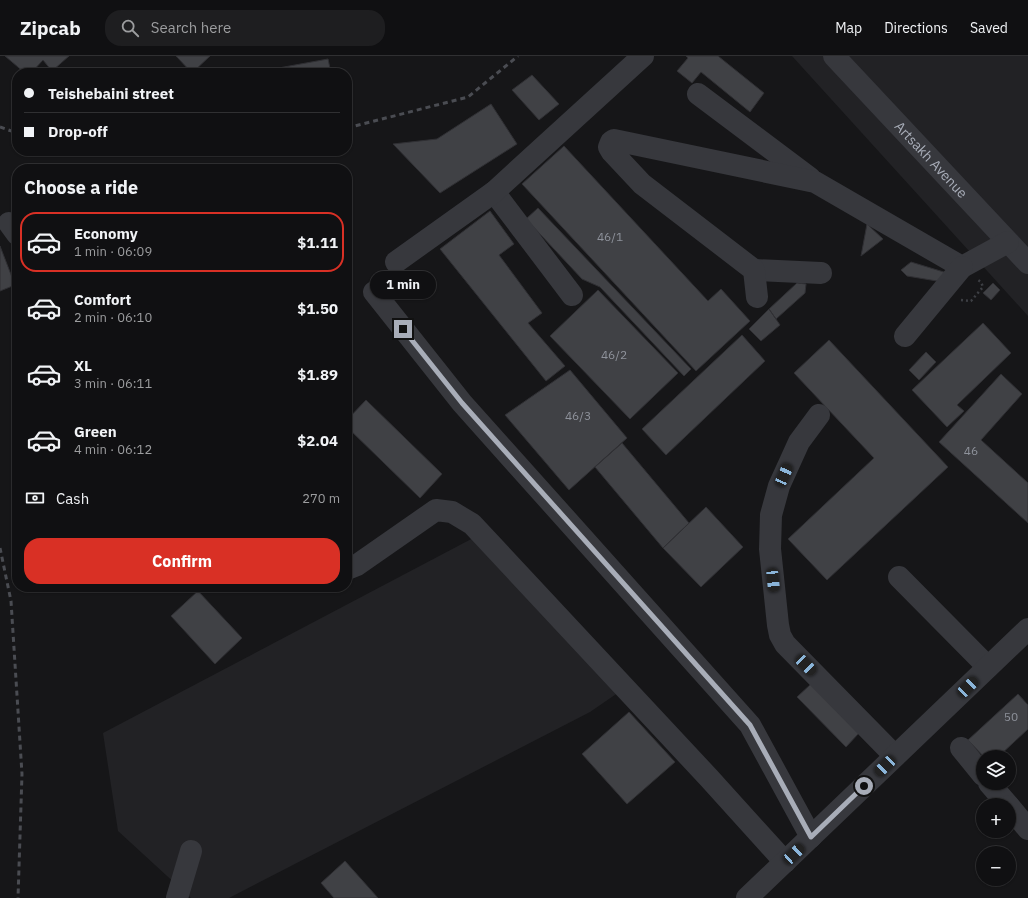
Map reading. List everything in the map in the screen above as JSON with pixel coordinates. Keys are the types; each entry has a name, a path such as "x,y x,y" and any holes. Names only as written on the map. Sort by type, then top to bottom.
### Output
{"street":[{"path":"396,262 494,192 643,56"},
{"name":"Artsakh Avenue","path":"834,56 1028,263"},
{"path":"698,94 815,182 962,267"},
{"path":"815,182 614,140 611,142 609,147 642,184 754,270 821,273"},
{"path":"494,192 572,296"},
{"path":"905,336 962,267 1008,242"},
{"path":"754,270 757,297"},
{"path":"374,292 462,403 750,725 811,837"},
{"path":"819,415 799,442 779,486 771,515 770,549 780,635 785,644 896,756"},
{"path":"352,567 436,510 452,512 472,524 709,778 785,862"},
{"path":"899,577 988,667"},
{"path":"747,898 1028,629"},
{"path":"960,748 976,767"},
{"path":"995,790 1002,798"},
{"path":"1016,815 1028,829"},
{"path":"177,898 191,851"}],"shaded area":[{"path":"792,56 1028,56 1028,316 1019,306"},
{"path":"477,536 622,690 590,712 229,898 191,898 118,831 103,733"}],"building":[{"path":"5,56 69,56 55,68 50,68 43,60 36,68 19,68"},
{"path":"176,56 210,56 197,68 187,68"},
{"path":"686,56 718,56 764,93 750,112 701,72 692,83 677,71 688,58"},
{"path":"328,59 330,68 278,68"},
{"path":"532,75 559,104 539,120 512,90"},
{"path":"491,104 517,144 440,193 393,144 437,139"},
{"path":"564,146 708,301 721,289 750,321 696,371 522,184"},
{"path":"538,208 691,369 684,376 600,287 582,279 526,219"},
{"path":"490,211 514,244 499,255 542,313 528,323 565,366 546,381 440,249"},
{"path":"867,224 883,239 861,256"},
{"path":"0,246 12,277 12,286 0,291"},
{"path":"911,262 947,273 937,281 907,276 901,270"},
{"path":"797,283 806,284 805,293 776,319 769,309"},
{"path":"993,283 1000,290 991,300 983,293"},
{"path":"598,290 678,373 630,419 550,336"},
{"path":"769,309 780,325 761,341 749,329"},
{"path":"983,323 1011,353 957,405 964,411 947,427 912,390"},
{"path":"742,335 765,361 666,455 642,429"},
{"path":"829,340 948,467 827,580 788,539 874,458 794,373"},
{"path":"926,352 936,362 919,380 909,370"},
{"path":"570,370 627,438 569,490 505,415"},
{"path":"1001,374 1022,394 981,440 1028,483 1028,523 939,442"},
{"path":"366,400 442,474 420,498 352,432 352,415"},
{"path":"622,443 689,523 663,548 595,467"},
{"path":"706,507 743,547 701,587 663,548"},
{"path":"197,592 199,592 242,638 215,664 171,616"},
{"path":"811,684 859,733 846,747 797,697"},
{"path":"1018,694 1028,705 1028,729 1006,750 977,750 968,740"},
{"path":"629,712 675,762 627,804 582,754"},
{"path":"345,861 378,898 334,898 321,883"}],"railway":[{"path":"352,127 468,97 518,56"},
{"path":"0,127 12,131"},
{"path":"0,548 11,601 22,774 18,898"}],"route":[{"path":"403,329 462,403 750,725 811,837 864,786"}]}
